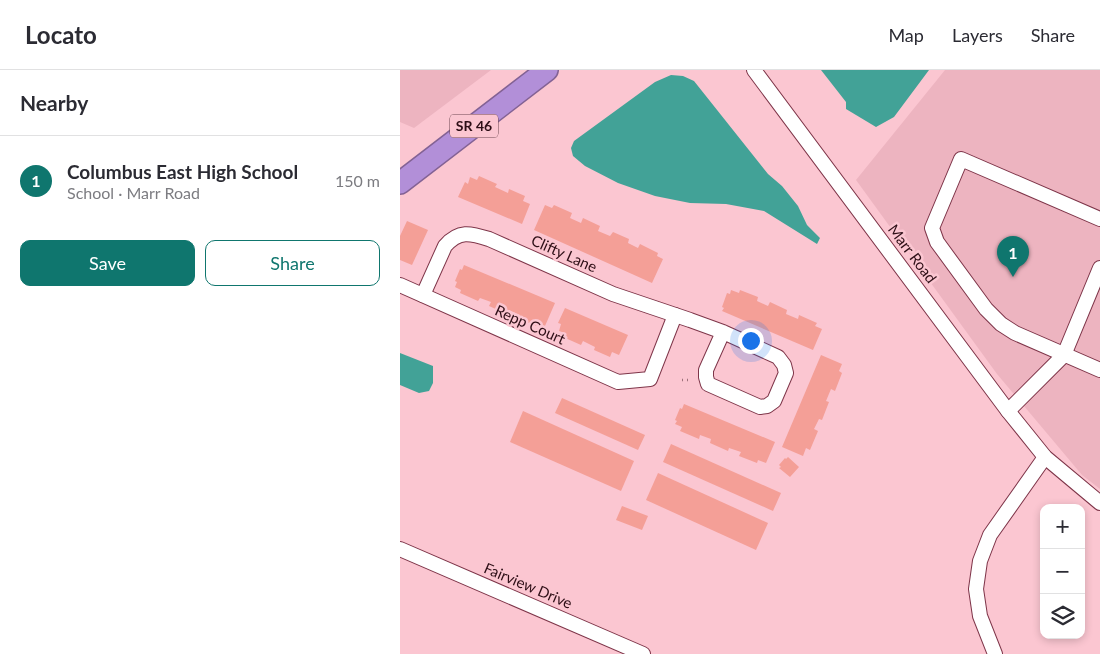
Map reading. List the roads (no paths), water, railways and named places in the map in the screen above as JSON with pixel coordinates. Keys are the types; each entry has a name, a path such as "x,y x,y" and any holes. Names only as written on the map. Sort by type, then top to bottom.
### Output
{"highway":[{"name":"SR 46","path":"400,182 547,70"}],"street":[{"name":"Marr Road","path":"754,70 1008,411 1045,457 1100,503"},
{"path":"1100,219 961,159 932,228 936,242 986,309 1000,324 1015,333 1100,370"},
{"name":"Clifty Lane","path":"423,295 445,246 450,240 468,234 488,239 612,294 723,332 778,357 784,365 786,373 774,401 767,406 760,407 708,384 706,370 723,332"},
{"path":"1008,411 1064,355 1100,268"},
{"name":"Repp Court","path":"400,285 618,382 650,378 675,315"},
{"path":"995,654 980,616 976,589 980,561 990,535 1045,457"},
{"name":"Fairview Drive","path":"400,548 643,654"}],"place":[{"name":"Columbus East High School","path":"1013,277"}]}
